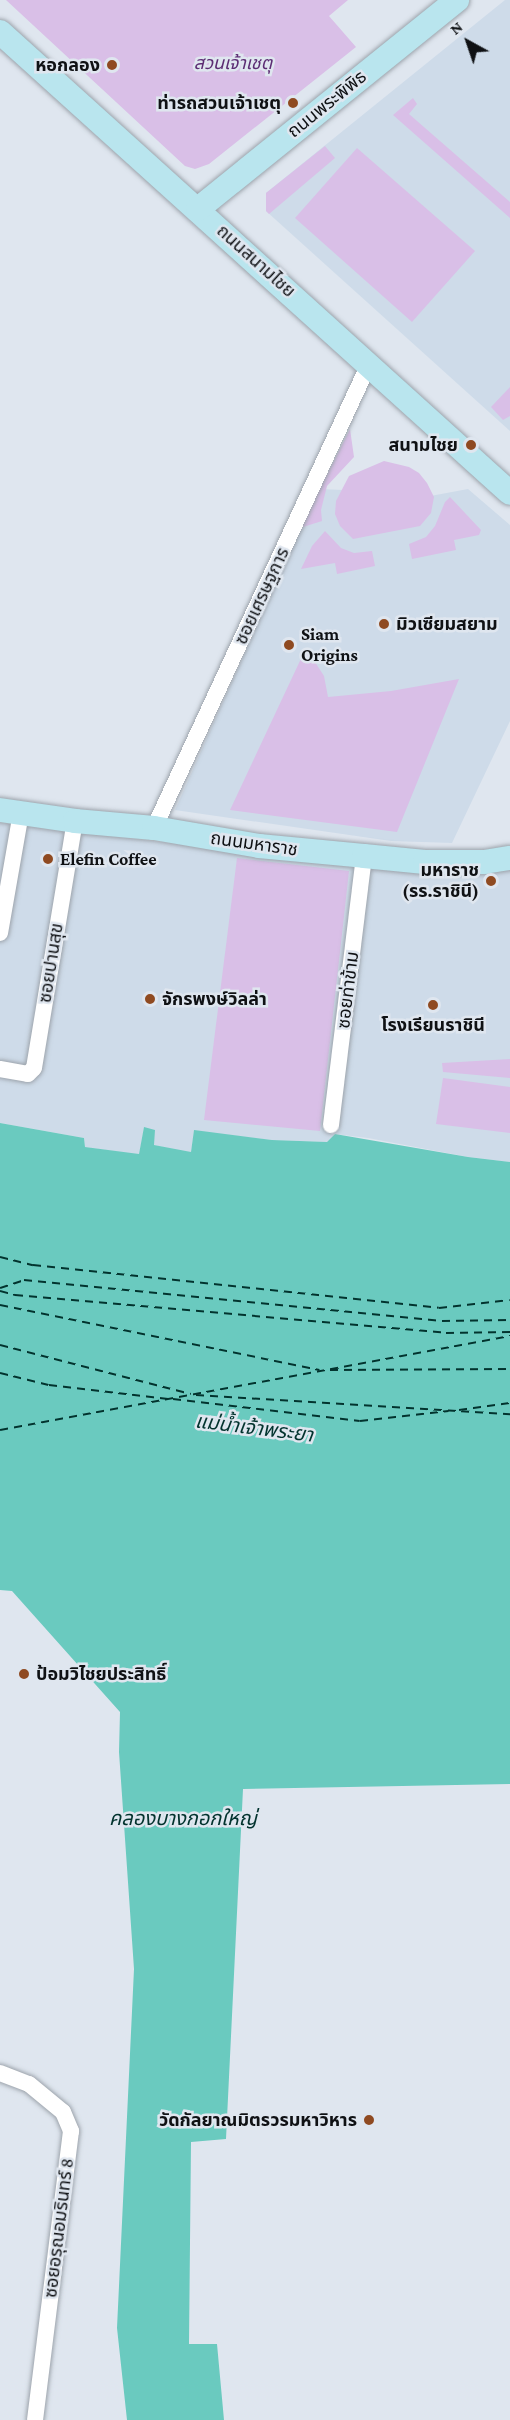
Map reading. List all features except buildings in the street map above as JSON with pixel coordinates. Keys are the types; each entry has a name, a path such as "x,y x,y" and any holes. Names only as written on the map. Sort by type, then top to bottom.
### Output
{"street":[{"name":"ถนนพระพิพิธ","path":"198,209 457,0"},
{"name":"ถนนสนามไชย","path":"0,32 510,493"},
{"name":"ซอยเศรษฐการ","path":"154,828 369,364"},
{"name":"ถนนมหาราช","path":"10,811 75,821 154,828 259,846 425,862 484,862 510,858"},
{"path":"0,933 10,811"},
{"name":"ซอยปานสุข","path":"0,1070 28,1074 34,1068 75,821"},
{"name":"ซอยท่าข้าม","path":"331,1125 364,856"},
{"name":"ซอยอรุณอมรินทร์ 8","path":"0,2073 29,2084 63,2112 70,2131 35,2420"}],"shaded area":[{"path":"505,0 510,0 510,431 266,211 266,193"},
{"name":"มิวเซียมสยาม","path":"318,489 344,490 361,509 468,489 510,525 510,721 452,843 391,841 175,810"},
{"path":"0,823 431,874 510,870 510,1162 335,1134 327,1142 272,1140 194,1131 191,1153 154,1145 144,1128 139,1155 85,1147 84,1138 0,1123"}],"green space":[{"name":"สวนเจ้าเชตุ","path":"6,0 348,0 329,16 356,47 209,164 195,169 185,166"},
{"path":"413,98 417,104 409,114 510,202 510,218 393,115"},
{"path":"325,146 335,158 269,214 266,211 266,193"},
{"path":"357,148 475,251 412,322 295,218"},
{"path":"510,387 510,416 503,420 491,407"},
{"path":"350,429 354,457 327,486 321,510 322,521 300,528"},
{"path":"384,461 409,467 419,473 434,497 431,513 420,526 353,539 340,526 335,514 336,501 349,476"},
{"path":"450,497 481,530 479,535 454,540 456,550 412,559 409,544 426,537 435,526 445,502"},
{"path":"325,531 341,548 354,553 372,551 375,566 337,574 335,563 301,569 312,546"},
{"path":"306,648 324,676 328,697 391,691 459,679 397,832 230,810"},
{"path":"237,858 349,871 320,1131 204,1120"},
{"path":"510,1059 510,1078 443,1072 442,1063"},
{"path":"443,1078 510,1087 510,1133 436,1124"}],"water":[{"path":"0,1123 84,1138 85,1147 139,1154 144,1127 155,1130 154,1145 191,1152 194,1130 272,1140 327,1142 335,1134 510,1162 510,1784 243,1789 226,2139 191,2142 189,2344 217,2344 224,2420 127,2420 117,2328 134,1969 119,1752 120,1712 12,1591 0,1590"}],"ferry route":[{"path":"0,1257 33,1265 439,1308 510,1300"},
{"path":"0,1288 24,1280 442,1321 510,1320"},
{"path":"0,1291 15,1295 446,1333 510,1332"},
{"path":"0,1305 319,1370"},
{"path":"0,1430 510,1336"},
{"path":"0,1345 191,1394"},
{"path":"330,1370 510,1369"},
{"path":"0,1373 49,1385 168,1399"},
{"path":"196,1395 510,1414"},
{"path":"173,1399 360,1421 448,1411"},
{"path":"459,1410 510,1403"}],"place":[{"name":"หอกลอง","path":"112,65"},
{"name":"ท่ารถสวนเจ้าเชตุ","path":"293,103"},
{"name":"สนามไชย","path":"471,445"},
{"name":"มิวเซียมสยาม","path":"384,624"},
{"name":"Siam Origins","path":"289,645"},
{"name":"Elefin Coffee","path":"48,859"},
{"name":"มหาราช (รร.ราชินี)","path":"491,881"},
{"name":"จักรพงษ์วิลล่า","path":"150,999"},
{"name":"โรงเรียนราชินี","path":"433,1005"},
{"name":"ป้อมวิไชยประสิทธิ์","path":"24,1674"},
{"name":"วัดกัลยาณมิตรวรมหาวิหาร","path":"369,2120"}],"water label":[{"name":"แม่น้ำเจ้าพระยา","path":"254,1428"},
{"name":"คลองบางกอกใหญ่","path":"183,1818"}]}
